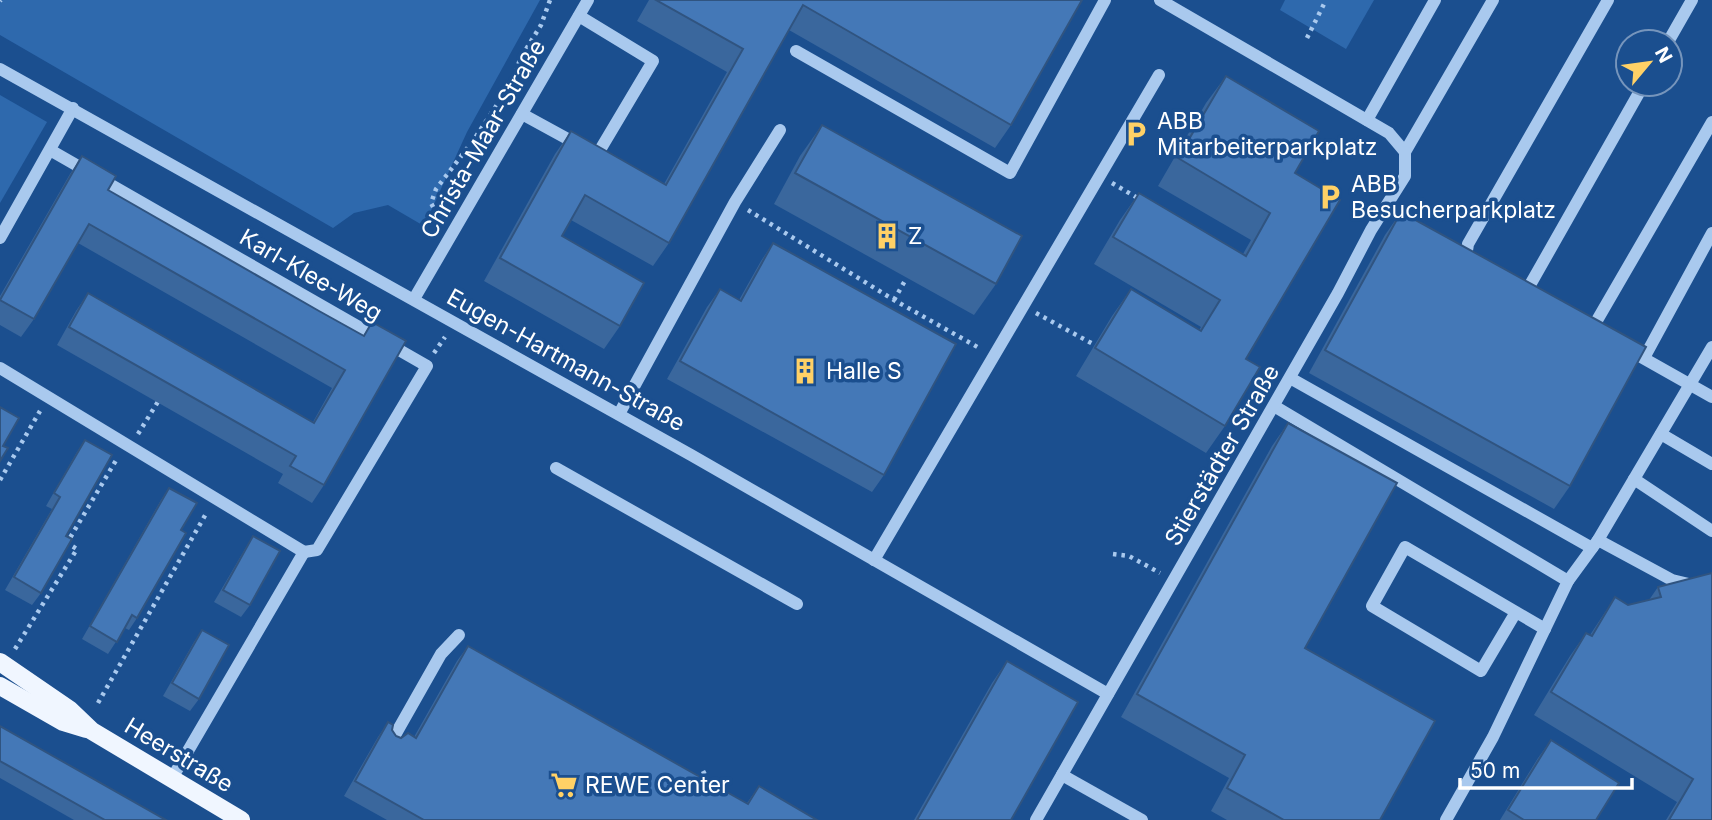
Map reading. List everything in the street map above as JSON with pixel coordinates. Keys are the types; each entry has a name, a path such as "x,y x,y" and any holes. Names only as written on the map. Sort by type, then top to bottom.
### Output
{"main road":[{"name":"Heerstraße","path":"7,657 92,731 240,820"},
{"name":"Heerstraße","path":"0,686 63,722 92,731"}],"street":[{"name":"Christa-Maar-Straße","path":"414,299 589,0"},
{"path":"796,51 1010,173 1105,0"},
{"path":"1160,0 1390,133 1405,152 1493,0"},
{"path":"1367,120 1435,0"},
{"path":"1485,270 1466,257 1468,244 1608,0"},
{"path":"1676,28 1692,0"},
{"path":"522,114 597,155 653,61 579,16"},
{"name":"Eugen-Hartmann-Straße","path":"0,69 619,414 1108,694"},
{"path":"874,560 1159,75"},
{"path":"1526,292 1636,98"},
{"path":"0,238 73,108"},
{"path":"1712,121 1597,332 1712,397"},
{"path":"619,414 735,202 780,130"},
{"name":"Karl-Klee-Weg","path":"50,150 427,366"},
{"name":"Stierstädter Straße","path":"1036,820 1290,378 1371,230 1405,176 1405,152"},
{"path":"1644,358 1712,233"},
{"path":"1446,820 1493,737 1568,581 1595,544 1712,347"},
{"path":"0,368 304,552 317,550 427,366"},
{"path":"1290,378 1595,544 1672,580 1693,584 1712,581"},
{"path":"1274,406 1568,581"},
{"path":"1661,434 1712,464"},
{"path":"556,468 797,604"},
{"path":"1634,480 1712,531"},
{"path":"1516,612 1481,671 1372,606 1405,547 1516,612 1545,629"},
{"path":"172,780 304,552"},
{"path":"390,744 441,654 459,635"},
{"path":"1062,775 1142,820"}],"path":[{"path":"449,238 431,203 436,189 475,138 514,79 520,59 541,25 550,0"},
{"path":"1307,38 1326,0"},
{"path":"1100,175 1147,203"},
{"path":"735,202 894,300 994,356"},
{"path":"894,300 906,279"},
{"path":"1023,306 1093,344"},
{"path":"427,366 454,321"},
{"path":"928,331 933,323"},
{"path":"7,657 77,549 67,543 164,391"},
{"path":"0,480 48,398"},
{"path":"98,703 215,498"},
{"path":"1113,554 1129,556 1174,581"},
{"path":"703,771 714,793"}],"shaded area":[{"path":"0,0 540,0 467,132 424,226 388,205 354,213 333,228 0,35"},
{"path":"1285,0 1374,0 1346,49 1280,10"},
{"path":"0,95 47,122 0,203"}],"building":[{"path":"656,0 1082,0 1011,125 803,5 669,243 585,195 562,236 644,283 620,326 500,258 571,131 666,185 743,49"},
{"path":"1226,76 1319,131 1295,173 1340,200 1246,359 1260,367 1225,426 1095,348 1131,289 1201,331 1220,300 1113,237 1139,193 1246,256 1270,213 1178,158"},
{"path":"822,125 1022,236 996,284 795,173"},
{"path":"82,156 116,176 108,190 319,311 364,336 372,322 406,341 324,485 290,466 296,456 69,327 88,293 314,423 345,370 89,224 34,319 0,300"},
{"path":"1401,212 1646,347 1570,486 1325,350"},
{"name":"Halle S","path":"773,243 956,344 884,475 680,361 720,289 741,301"},
{"path":"0,407 19,418 3,446 8,448 0,461"},
{"path":"1288,423 1397,483 1305,648 1435,721 1380,820 1284,820 1227,788 1245,755 1137,694"},
{"path":"85,440 112,455 66,536 72,539 41,593 14,577 60,497 54,493"},
{"path":"169,488 197,503 181,530 186,533 137,618 132,615 117,642 90,626"},
{"path":"253,536 280,551 250,605 223,590"},
{"path":"1712,573 1712,820 1669,820 1693,779 1551,692 1586,633 1592,636 1615,597 1628,605 1661,597 1658,587"},
{"path":"202,630 229,645 199,699 172,683"},
{"path":"468,646 748,804 759,786 817,820 424,820 355,781 388,722 393,725 392,730 396,736 401,738 408,733 416,738"},
{"path":"1007,661 1078,702 1011,820 917,820"},
{"path":"0,726 166,820 105,820 0,761"},
{"path":"1551,740 1619,783 1596,820 1524,820 1508,810"}],"place":[{"name":"ABB Mitarbeiterparkplatz","path":"1136,134"},
{"name":"ABB Besucherparkplatz","path":"1330,197"},
{"name":"Z","path":"887,236"},
{"name":"Halle S","path":"805,371"},
{"name":"REWE Center","path":"564,785"}]}
